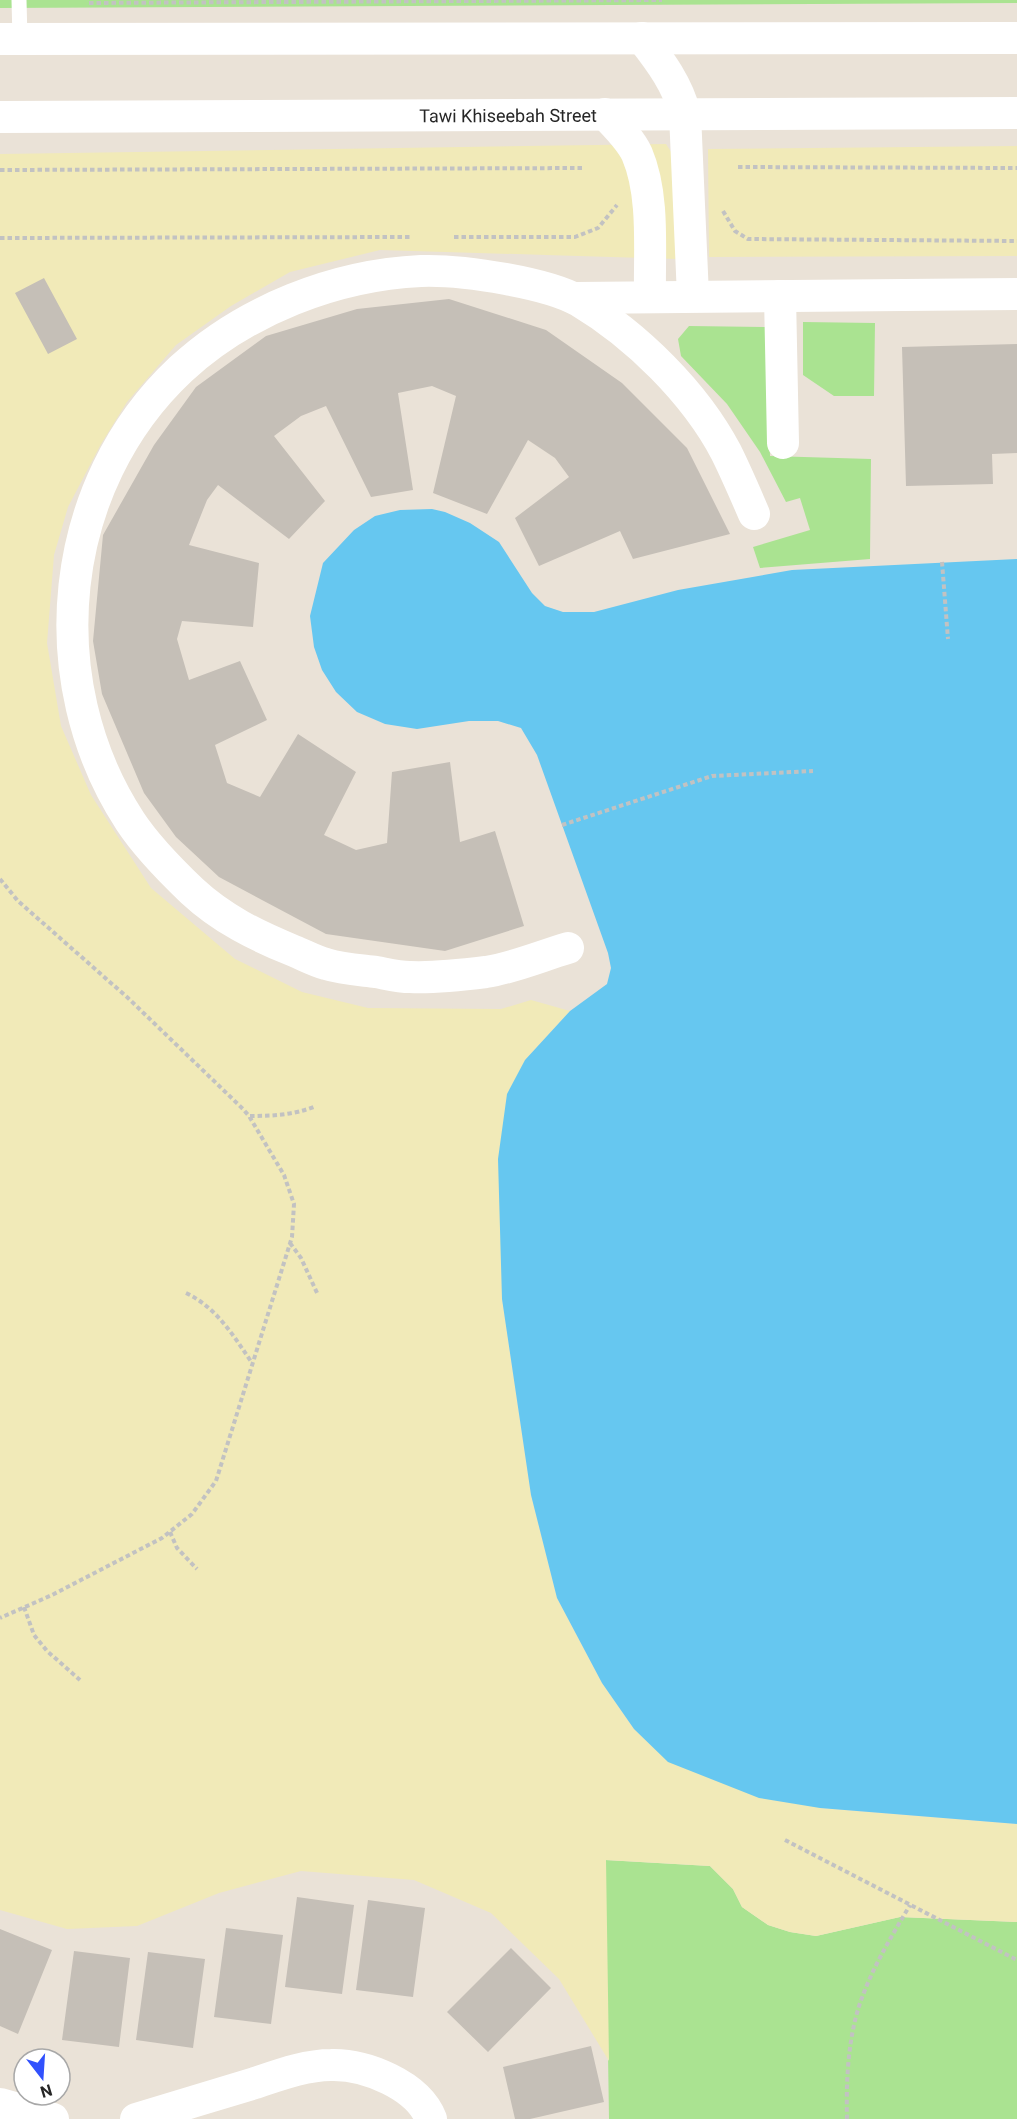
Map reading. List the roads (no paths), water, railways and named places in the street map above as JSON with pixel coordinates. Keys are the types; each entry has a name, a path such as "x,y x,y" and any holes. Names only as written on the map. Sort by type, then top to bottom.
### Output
{"street":[{"path":"642,38 664,67 675,87 685,114 693,296"},
{"path":"10,39 1017,38"},
{"name":"Tawi Khiseebah Street","path":"0,117 1017,113"},
{"path":"606,114 629,141 637,155 648,198 650,297"},
{"path":"568,948 490,972 408,977 327,964 251,933 205,903 165,865 131,822 104,774 84,723 74,669 71,614 77,559 89,517 114,456 145,410 182,369 223,336 269,310 318,290 369,278 421,272 474,273 526,282 576,298 634,340 684,390 725,449 754,514"},
{"path":"576,298 1017,294"},
{"path":"780,296 783,443"},
{"path":"136,2119 294,2071 331,2065 365,2070 396,2082 415,2095 430,2119"},
{"path":"0,2104 53,2119"}],"lane":[{"path":"10,39 20,0"}],"water":[{"path":"432,509 470,523 499,542 532,593 545,606 563,612 594,612 678,590 792,570 1017,559 1017,1824 820,1808 759,1798 668,1762 634,1729 602,1683 557,1598 531,1495 502,1299 498,1159 507,1094 525,1060 570,1011 607,984 611,968 608,953 537,755 521,728 498,721 469,721 417,729 385,724 357,712 336,692 322,670 314,647 310,616 323,563 354,530 375,516 400,510"}]}
